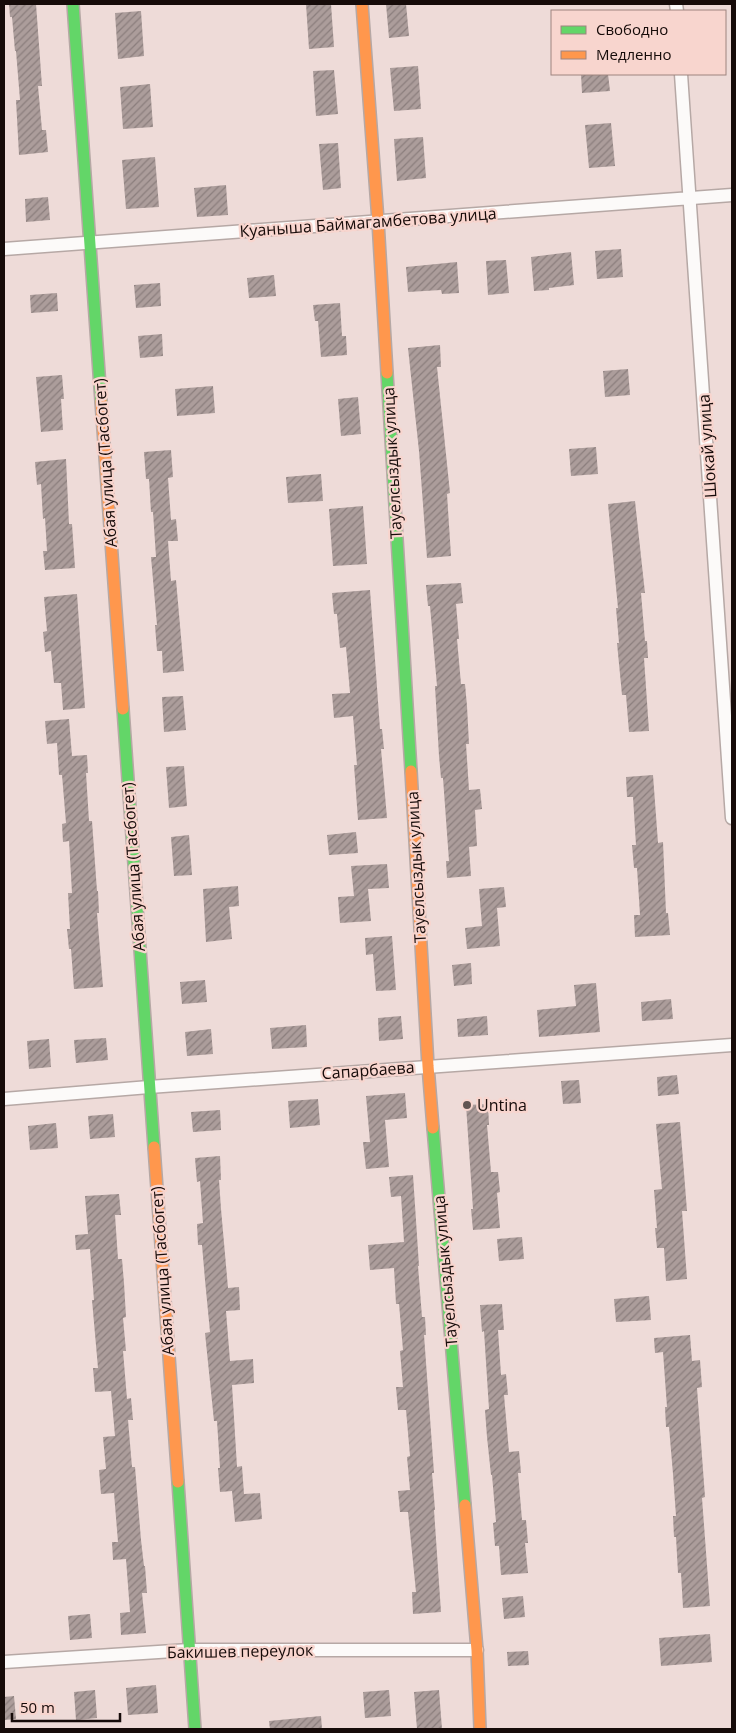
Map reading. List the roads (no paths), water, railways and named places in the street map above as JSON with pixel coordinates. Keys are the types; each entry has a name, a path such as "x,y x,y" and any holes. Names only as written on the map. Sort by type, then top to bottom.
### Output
{"street":[{"name":"Абая улица (Тасбогет)","path":"73,4 195,1729"},
{"name":"Тауелсыздык улица","path":"362,4 378,221 428,1066 478,1650 480,1729"},
{"name":"Шокай улица","path":"681,75 732,818"},
{"name":"Куаныша Баймагамбетова улица","path":"4,249 732,195"},
{"name":"Сапарбаева","path":"4,1099 428,1066 732,1045"},
{"name":"Бакишев переулок","path":"4,1662 189,1650 478,1650"}],"place":[{"name":"Untina","path":"467,1105"}]}
